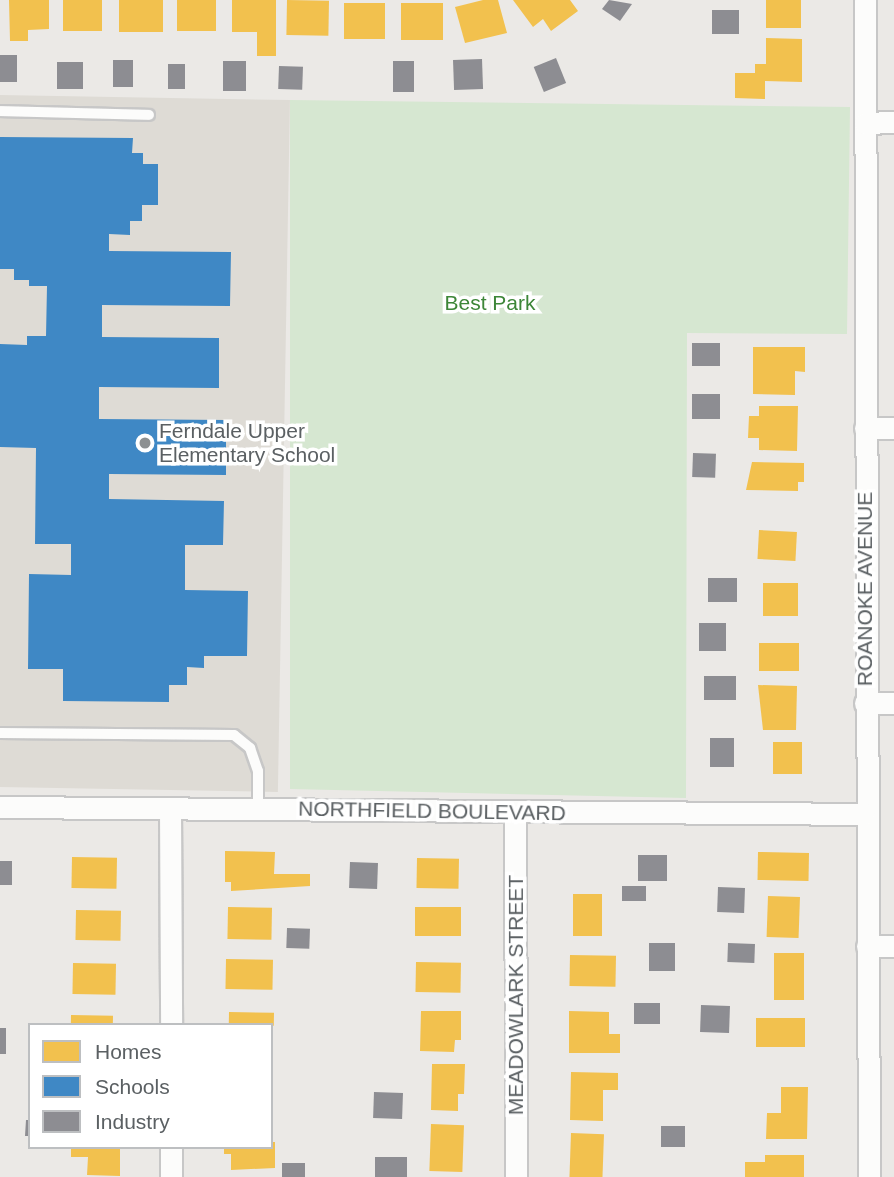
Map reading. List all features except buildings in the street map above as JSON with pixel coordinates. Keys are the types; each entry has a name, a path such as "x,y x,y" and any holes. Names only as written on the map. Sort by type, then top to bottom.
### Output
{"street":[{"name":"ROANOKE AVENUE","path":"865,0 864,814 869,1177"},
{"path":"865,123 894,122"},
{"path":"865,428 894,428"},
{"path":"865,703 894,703"},
{"name":"NORTHFIELD BOULEVARD","path":"0,807 864,814"},
{"path":"170,809 171,1023"},
{"name":"MEADOWLARK STREET","path":"515,812 516,1177"},
{"path":"867,946 894,946"},
{"path":"171,1149 171,1177"}],"lane":[{"path":"0,111 149,115"},
{"path":"0,733 234,735 250,748 258,771 258,809"}],"shaded area":[{"name":"Ferndale Upper Elementary School","path":"0,95 290,100 278,792 0,787"}],"green space":[{"name":"Best Park","path":"290,100 850,107 847,334 687,333 686,798 290,789"}],"place":[{"name":"Ferndale Upper Elementary School","path":"145,443"}]}
